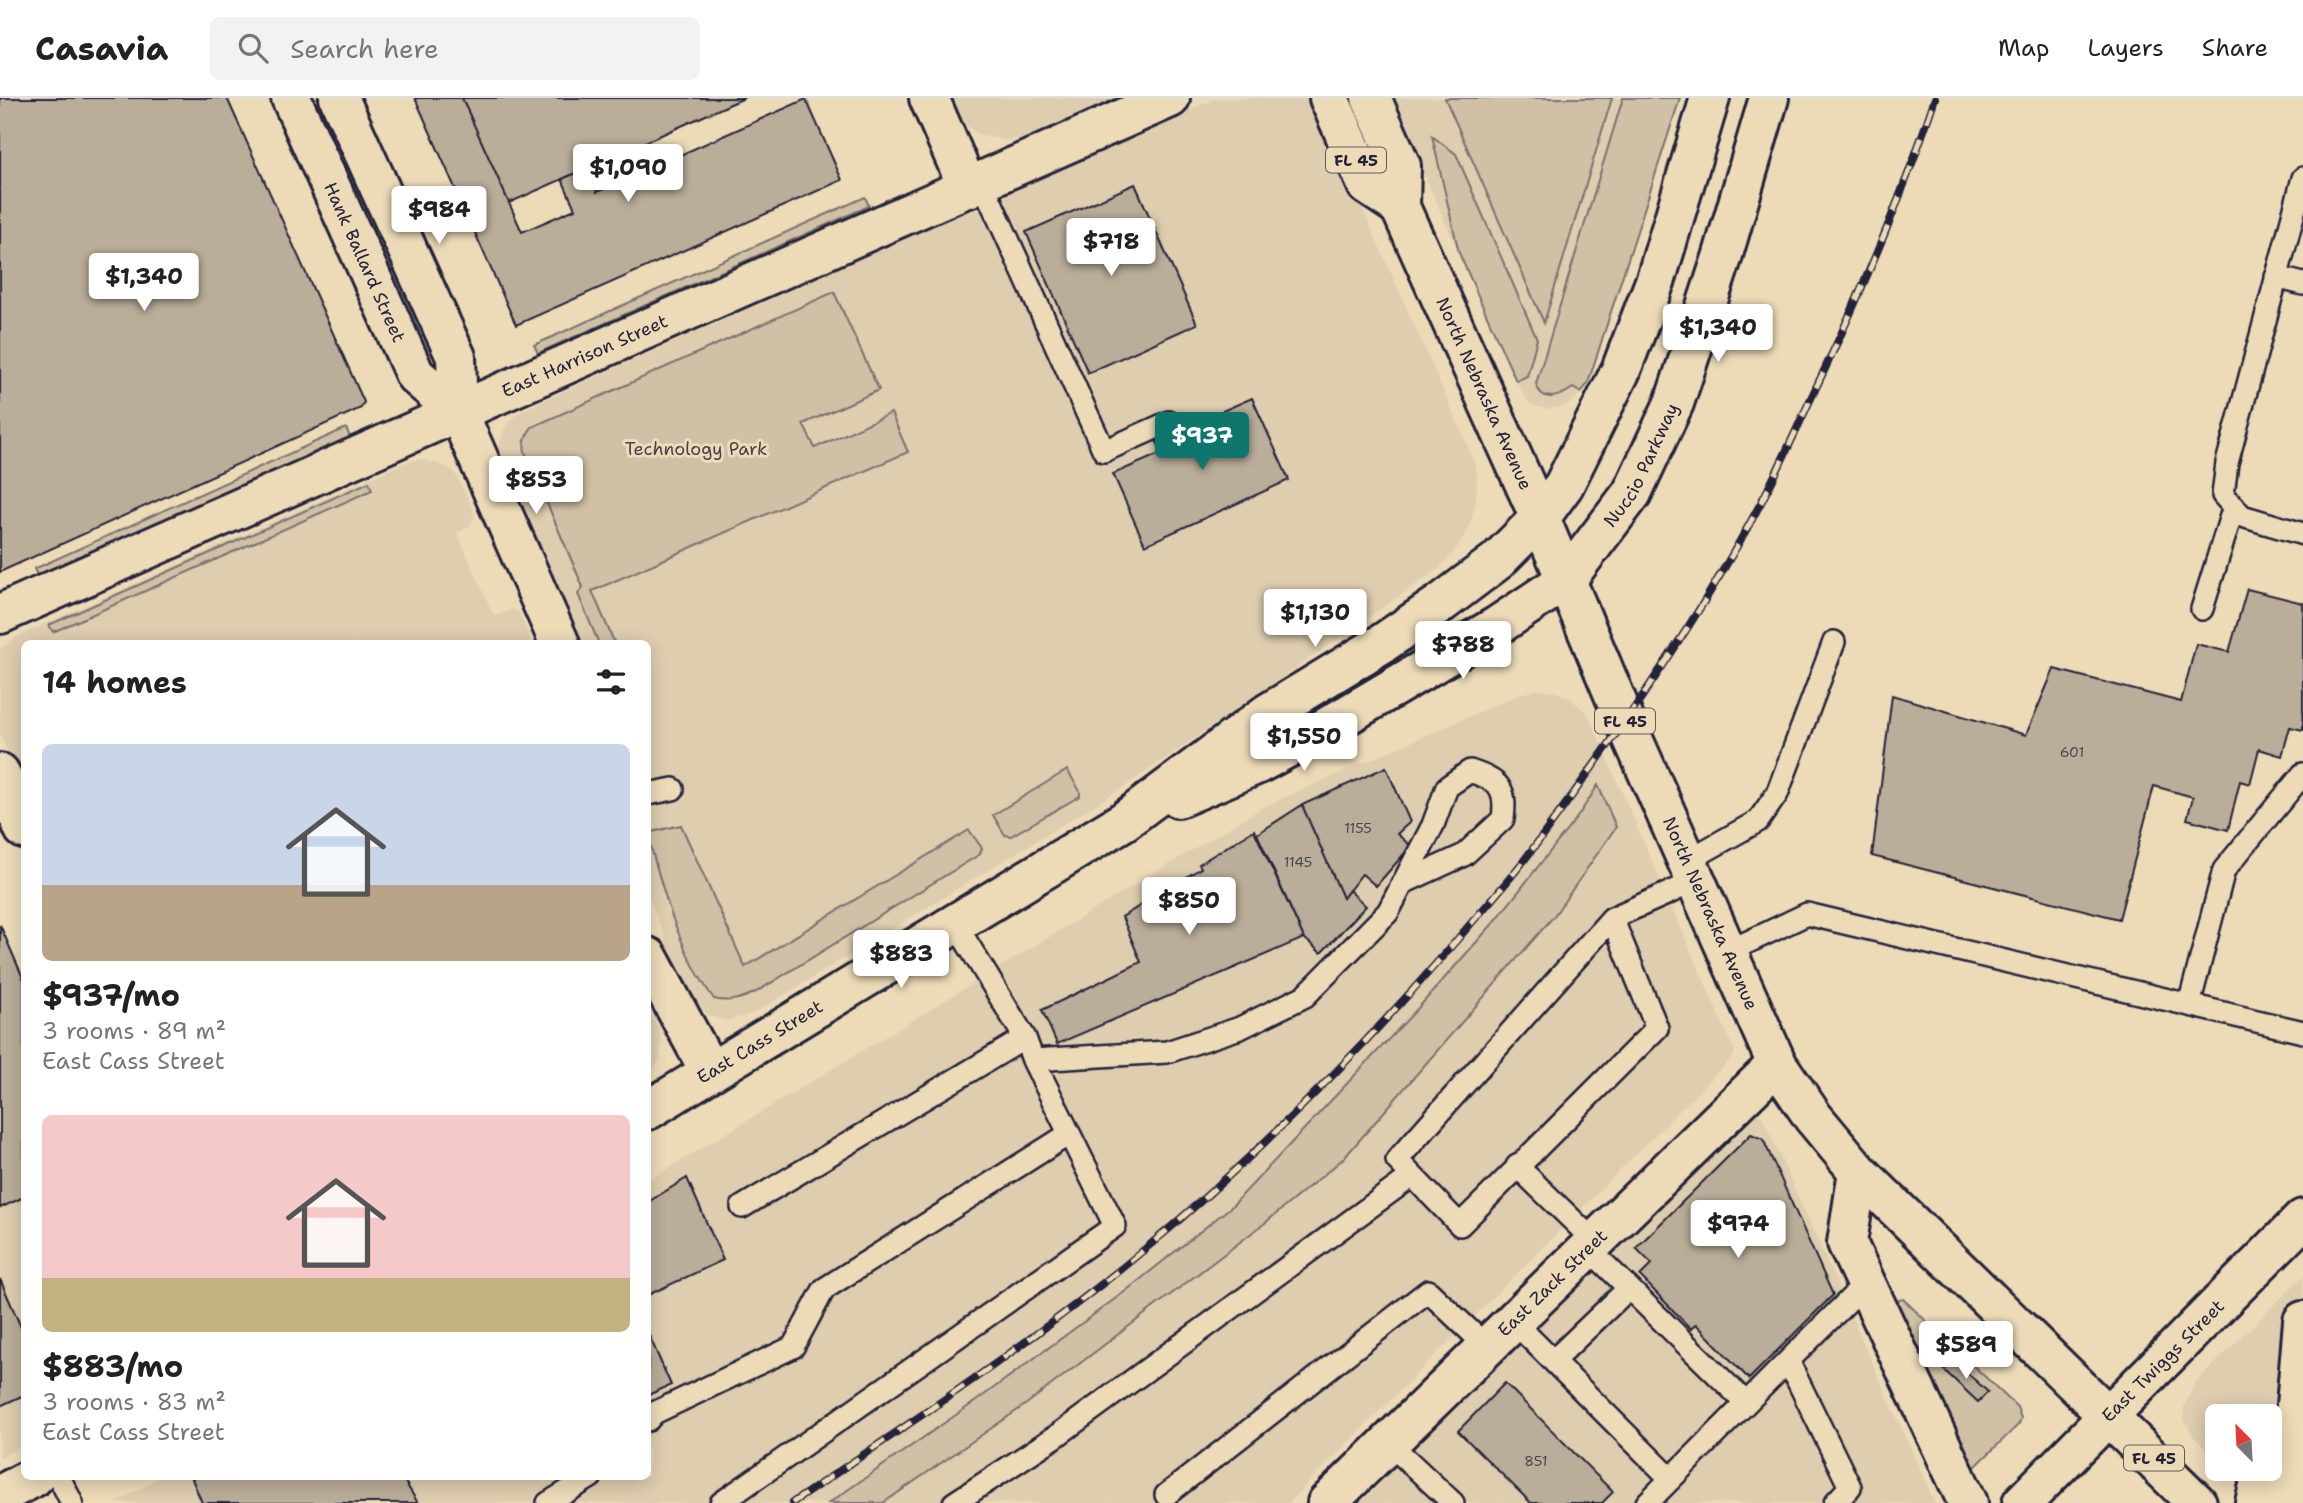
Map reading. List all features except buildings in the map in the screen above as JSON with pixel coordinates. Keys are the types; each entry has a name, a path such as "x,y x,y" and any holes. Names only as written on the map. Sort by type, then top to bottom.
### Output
{"main road":[{"name":"Hank Ballard Street","path":"291,98 415,375 458,412"},
{"name":"Hank Ballard Street","path":"339,98 456,357 458,412 558,640"},
{"path":"929,98 975,185"},
{"name":"East Harrison Street","path":"0,614 1170,98"},
{"name":"FL 45","path":"1329,98 1367,185 1400,207"},
{"name":"North Nebraska Avenue","path":"1371,98 1401,166 1400,207 1540,518 1625,721 1777,1064 1813,1117 1858,1171 2197,1503"},
{"path":"1540,518 1564,485 1621,370 1656,279 1710,98"},
{"name":"Nuccio Parkway","path":"1566,580 1632,493 1674,403 1722,258 1769,98"},
{"name":"East Cass Street","path":"651,1108 1124,821 1268,713 1440,604 1497,561 1540,518"},
{"name":"East Cass Street","path":"1124,821 1256,765 1313,734 1485,633 1566,580"},
{"path":"0,773 21,822"},
{"path":"651,963 710,1072"},
{"name":"East Zack Street","path":"1326,1503 1777,1064"},
{"path":"1858,1171 1847,1243 1968,1503"},
{"name":"East Twiggs Street","path":"2022,1503 2303,1219"},
{"path":"2278,1404 2303,1293"},
{"path":"2288,1503 2303,1321"},
{"path":"0,1495 28,1480"},
{"path":"2255,1503 2260,1481"}],"lane":[{"path":"2303,178 2227,463 2223,495 2242,516 2303,534"},
{"path":"975,185 1104,451 1169,422"},
{"path":"2276,277 2303,284"},
{"path":"2202,609 2234,506"},
{"path":"1612,918 1657,1028 1460,1225 1397,1160 1612,918 1692,871 1758,821 1777,794 1834,642"},
{"path":"1033,1060 1167,1052 1240,1028 1305,996 1388,912 1403,883 1433,825 1447,787 1471,771 1493,779 1505,799 1503,818 1464,855 1403,883"},
{"path":"2189,1005 2224,870 2303,774"},
{"path":"651,793 673,789"},
{"path":"1727,952 1808,914 2303,1032"},
{"path":"721,1503 1115,1226 1033,1060 1025,1038 955,923"},
{"path":"743,1206 1025,1038"},
{"path":"651,1416 793,1347 824,1289 1069,1134"},
{"path":"1517,1166 1629,1288 1746,1403"},
{"path":"954,1503 1055,1437 1412,1176"},
{"path":"1647,1503 1865,1284"},
{"path":"1553,1361 1629,1288"},
{"path":"1166,1495 1427,1291 1500,1334 1553,1361 1671,1479"},
{"path":"1788,1361 1850,1488 1835,1503"},
{"path":"1389,1443 1453,1503"},
{"path":"60,1480 72,1503"},
{"path":"548,1503 586,1480"}],"shaded area":[{"path":"950,98 1120,98 1028,138 1006,140 982,136 968,127 956,113"},
{"path":"1217,98 1307,98 1321,115 1470,451 1477,474 1476,502 1470,524 1460,544 1440,568 1124,787 753,1014 726,1021 710,1016 698,1006 689,992 674,962 651,902 651,640 580,640 502,462 499,447 505,427 523,410"},
{"path":"1390,98 1680,98 1588,383 1566,406 1549,409 1530,405 1519,387"},
{"path":"420,459 445,466 455,473 473,509 474,519 470,526 457,533 494,616 513,609 519,613 531,640 21,640 21,783 0,735 0,649 16,637 406,462"},
{"path":"1538,690 1553,691 1570,698 1588,714 1734,1050 1734,1056 1288,1503 116,1503 155,1480 651,1480 651,1179 1263,807 1520,694"},
{"path":"651,1013 660,1032 659,1061 651,1072"},
{"path":"1754,1112 1762,1116 1935,1503 1360,1503"},
{"path":"21,1198 21,1446 0,1458 0,1208"},
{"path":"2303,1276 2303,1503 2261,1503 2239,1481 2282,1481 2282,1404 2205,1404 2205,1448 2193,1436 2184,1421 2184,1406 2195,1383"}],"green space":[{"path":"308,98 321,98 433,347 432,353 425,355"},
{"path":"1445,98 1612,98 1544,323"},
{"path":"1623,98 1680,98 1588,383 1581,393 1573,388 1557,396 1547,396 1542,394 1536,384"},
{"path":"1432,136 1456,154 1537,339 1527,376 1516,381 1459,253"},
{"path":"865,197 869,206 538,353 534,345"},
{"name":"Technology Park","path":"834,292 879,390 803,424 815,448 891,413 908,452 592,591 613,640 597,640 578,594 583,587 525,452 525,442 532,427"},
{"path":"346,428 350,437 38,577 34,569"},
{"path":"369,482 372,490 53,632 49,625"},
{"path":"1067,770 1080,791 1080,796 1011,836 1005,835 993,815"},
{"path":"1598,785 1616,827 1554,916 1344,1158 1265,1223 1025,1405 883,1503 829,1503 976,1401 1127,1290 1232,1206 1419,1007 1496,920 1578,816"},
{"path":"681,825 745,967 969,830 982,848 980,854 756,992 725,1001 714,999 682,941 666,900 651,847 652,832"},
{"path":"1903,1299 2017,1407 2021,1418 2019,1424 1974,1468 1969,1465 1897,1304"}],"railway":[{"path":"792,1503 1012,1352 1097,1288 1182,1218 1264,1143 1343,1064 1419,983 1514,873 1645,693 1752,520 1869,272 1935,98"}]}
